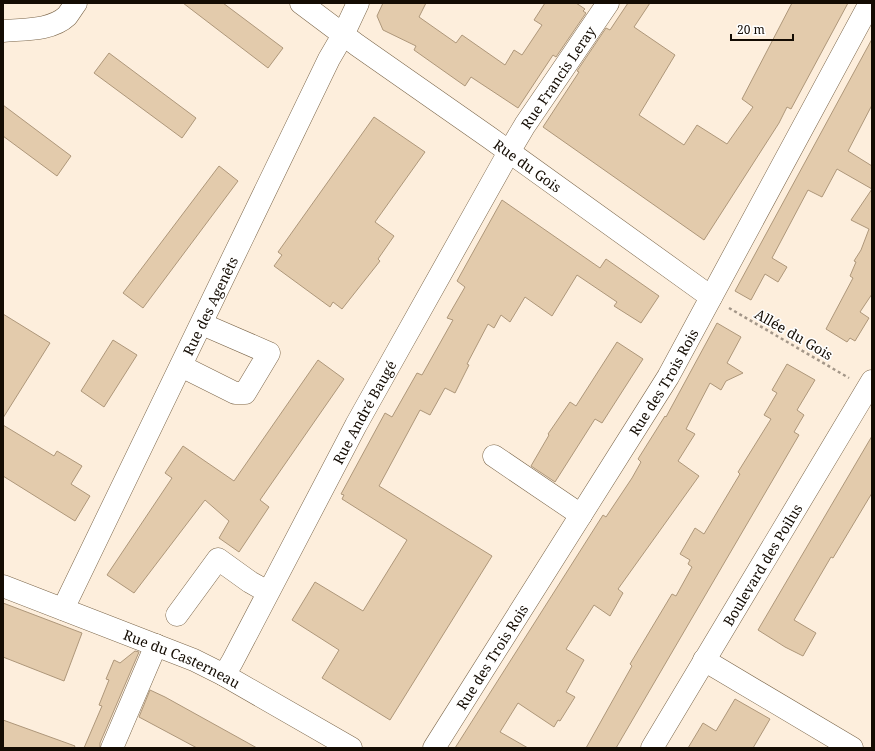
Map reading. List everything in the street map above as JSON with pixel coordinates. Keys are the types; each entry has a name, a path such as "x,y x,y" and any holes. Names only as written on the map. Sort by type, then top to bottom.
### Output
{"street":[{"path":"3,31 42,27 54,24 66,16 76,3"},
{"name":"Rue du Gois","path":"301,3 711,297"},
{"name":"Rue des Agenêts","path":"63,609 329,59 358,3"},
{"name":"Rue Francis Leray","path":"509,152 525,125 608,3"},
{"name":"Rue des Trois Rois","path":"434,748 668,377 870,3"},
{"name":"Rue André Baugé","path":"224,675 356,425 509,152"},
{"path":"181,366 235,393 246,393 269,353 202,324"},
{"name":"Boulevard des Poilus","path":"652,748 870,385"},
{"path":"494,456 581,515"},
{"path":"177,615 218,559 250,582 268,592"},
{"name":"Rue du Casterneau","path":"3,586 194,660 224,675 351,748"},
{"path":"112,748 156,645"},
{"path":"704,660 852,748"}],"path":[{"name":"Allée du Gois","path":"711,297 870,385"}],"building":[{"path":"183,3 223,3 283,48 268,68"},
{"path":"383,3 426,3 419,17 456,43 462,35 505,65 514,50 522,55 542,25 534,20 545,3 576,3 585,9 583,11 586,13 556,57 553,55 518,108 471,77 465,86 414,50 416,46 383,30 377,16"},
{"path":"628,3 650,3 634,27 675,55 639,115 684,145 697,125 727,144 753,107 742,99 792,3 848,3 791,109 787,107 779,123 704,240 543,127 579,72 577,71 606,28 610,30"},
{"path":"872,39 872,105 848,151 872,166 872,189 837,169 822,197 808,190 772,258 787,267 778,282 765,274 751,300 735,291"},
{"path":"109,53 196,118 182,138 94,73"},
{"path":"3,105 71,156 57,176 3,136"},
{"path":"374,117 425,152 375,222 394,236 378,259 380,261 342,309 333,302 330,307 274,266 282,255 278,252"},
{"path":"219,166 238,181 143,308 123,293"},
{"path":"872,189 872,294 860,312 869,318 855,341 850,338 847,342 826,329 853,278 850,276 856,262 854,261 861,250 869,229 851,220"},
{"path":"502,200 600,268 606,259 659,296 641,323 614,306 617,302 577,275 552,316 525,297 510,322 501,315 494,328 488,324 467,364 469,365 455,393 445,388 430,415 420,410 379,486 492,556 390,720 322,678 339,650 292,620 315,582 363,611 407,540 342,499 344,495 341,494 385,413 392,417 417,373 422,375 453,320 447,318 465,287 457,281"},
{"path":"3,314 50,343 3,418"},
{"path":"717,323 741,337 727,363 743,373 726,381 721,390 710,383 686,429 695,434 678,461 699,476 618,589 623,593 610,616 594,605 566,649 584,660 566,692 575,697 560,721 558,720 554,727 518,703 500,732 528,748 455,748 603,515 606,517 632,478 641,462 638,459 665,416 666,417"},
{"path":"113,340 137,355 104,407 81,391"},
{"path":"617,342 643,359 602,423 595,419 555,482 531,466 549,435 548,434 570,402 576,406"},
{"path":"318,360 344,379 260,500 269,507 239,552 219,538 229,521 205,500 134,593 107,575 172,478 165,473 183,446 234,481"},
{"path":"787,364 815,380 797,410 804,415 794,432 799,435 616,748 586,748 632,666 630,664 672,594 676,596 692,567 688,564 690,560 680,554 695,528 704,534 740,474 738,472 771,419 764,415 777,393 772,390"},
{"path":"3,425 54,456 57,451 82,466 71,484 90,496 75,521 3,476"},
{"path":"872,436 872,493 833,558 831,557 794,620 816,633 803,656 785,647 758,630"},
{"path":"3,603 82,633 64,681 3,657"},
{"path":"135,651 139,652 100,743 100,748 84,748 102,706 99,705 109,680 106,679 114,660 120,663"},
{"path":"150,690 257,748 197,748 139,717"},
{"path":"735,699 770,719 753,748 688,748 703,723 716,731"},
{"path":"3,720 75,746 74,748 3,748"}]}
